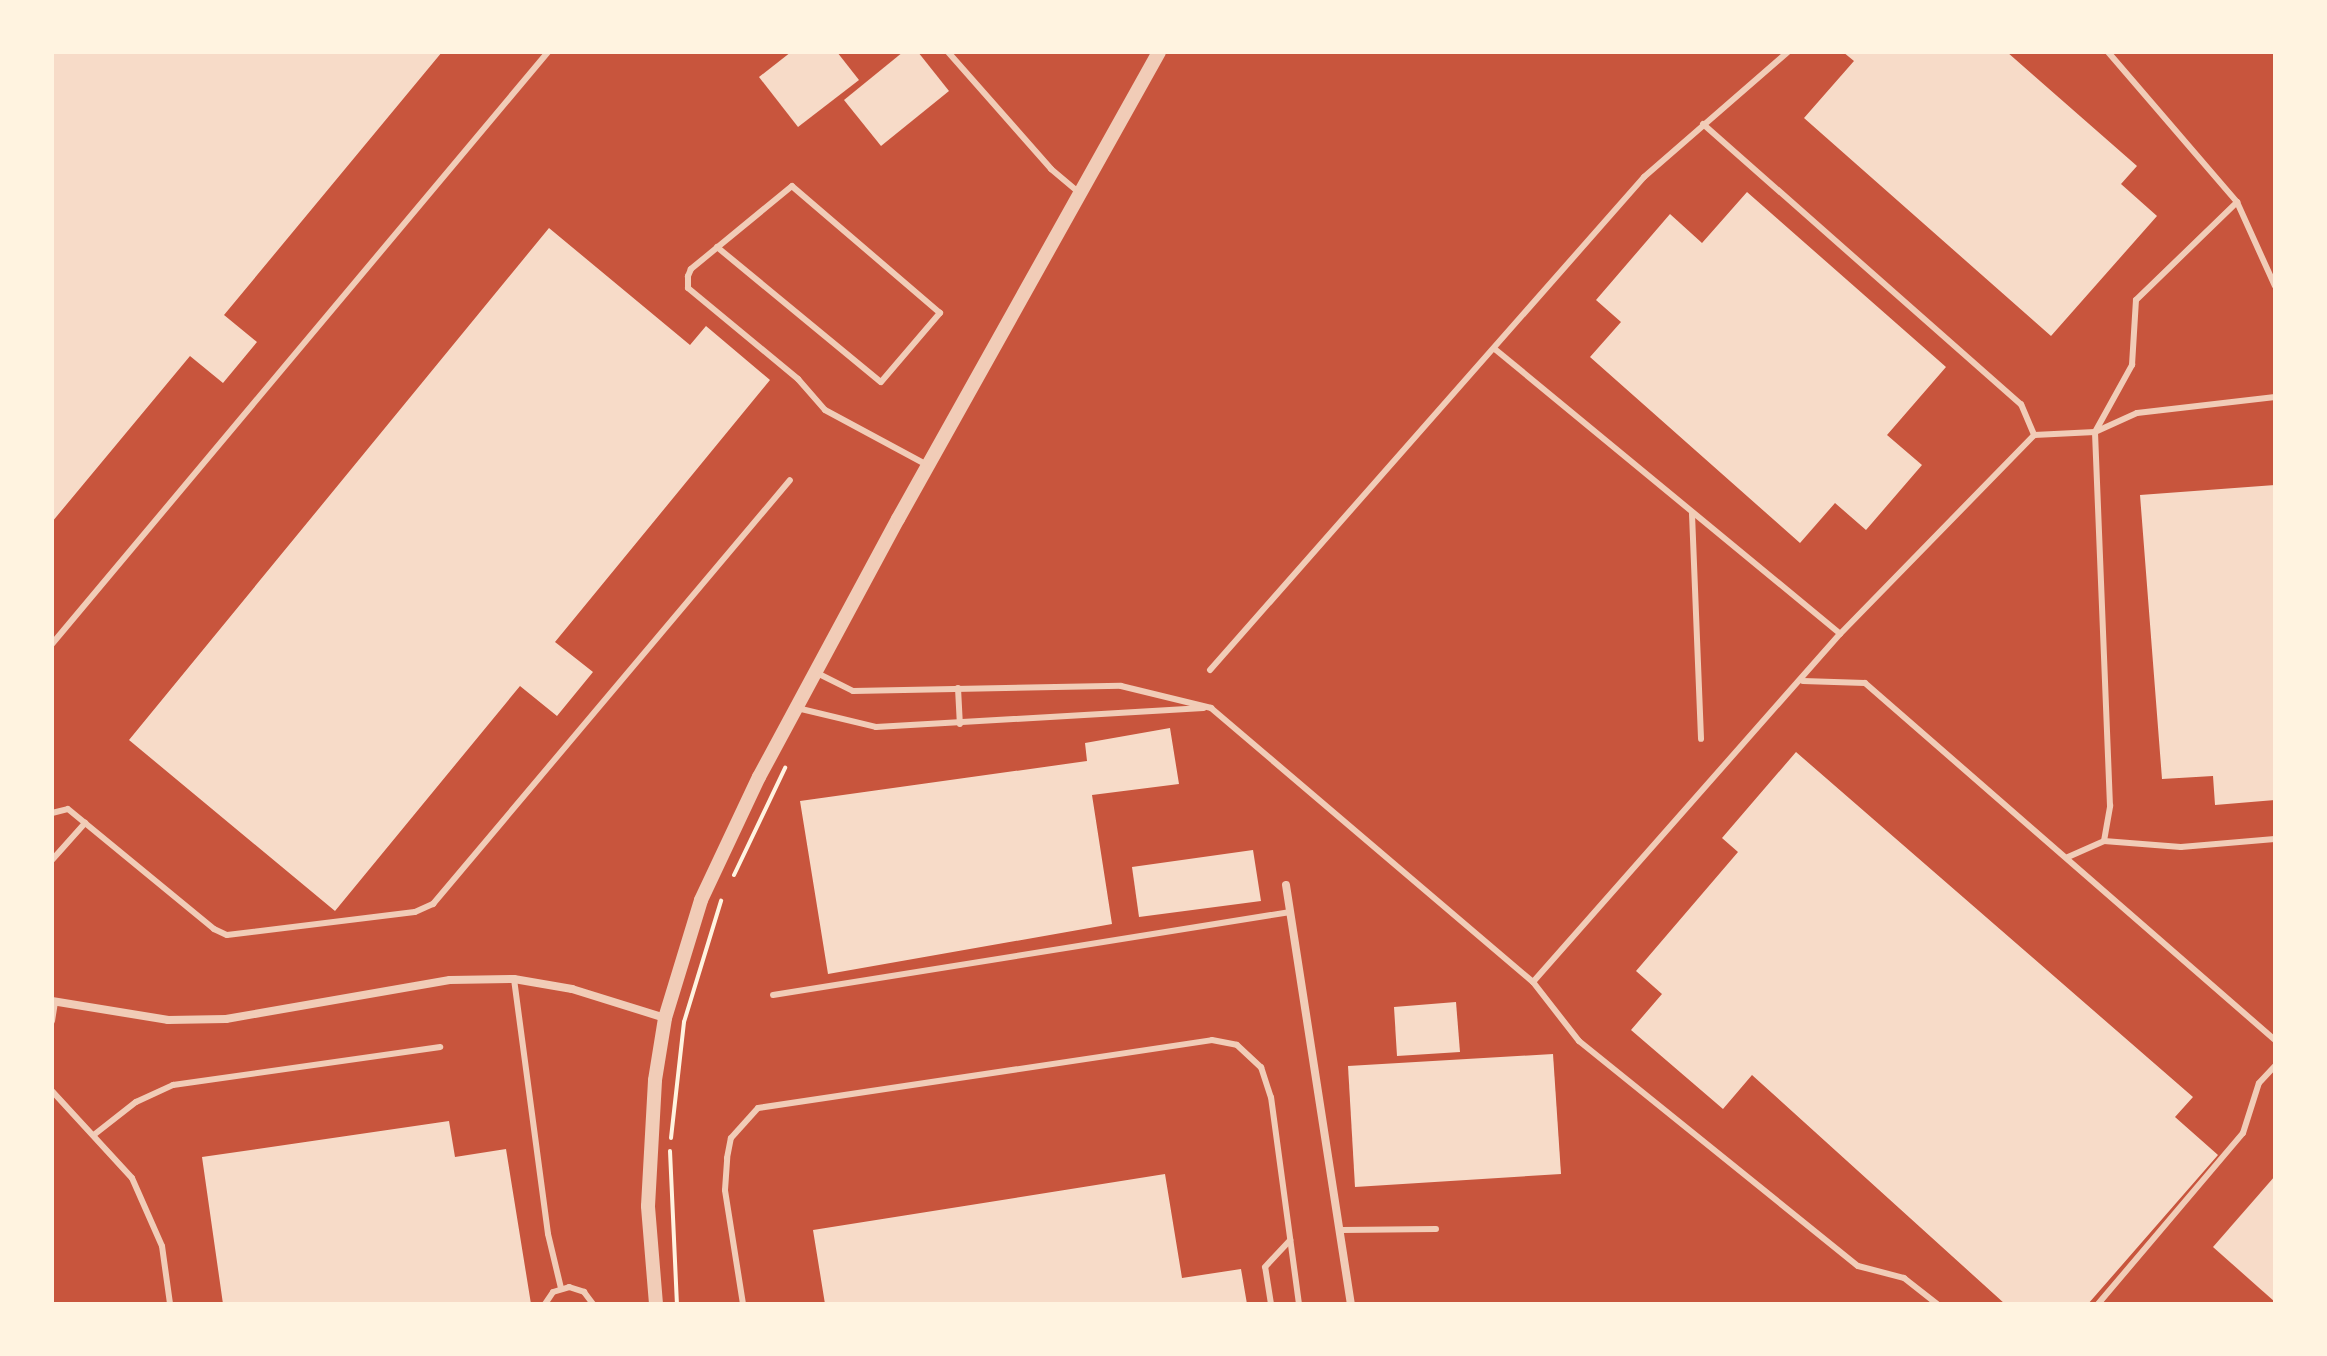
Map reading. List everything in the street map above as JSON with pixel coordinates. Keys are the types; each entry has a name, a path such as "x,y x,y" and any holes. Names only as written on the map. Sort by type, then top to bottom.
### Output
{"street":[{"path":"656,1304 649,1159 665,1018 687,939 723,848 928,466 1159,52"},
{"path":"1286,885 1342,1230 1351,1304"},
{"path":"54,1001 168,1020 226,1019 450,980 514,979 572,989 665,1018"}],"lane":[{"path":"52,644 548,52"},
{"path":"948,52 1051,169 1080,193"},
{"path":"1210,670 1496,350 1644,177 1788,52"},
{"path":"2108,52 2237,202 2275,286"},
{"path":"1703,124 2021,404 2034,435"},
{"path":"717,247 881,382 940,313 792,186 717,247 691,269 688,288 798,379 825,410 928,466"},
{"path":"2104,841 2110,806 2095,432 2132,365 2136,300 2237,202"},
{"path":"1496,350 1840,634"},
{"path":"1533,982 1803,681 1840,634 2034,435 2095,432 2137,413 2275,397"},
{"path":"52,813 68,809 214,929 227,935 415,912 433,904 790,480"},
{"path":"1692,514 1701,739"},
{"path":"817,673 853,691 1121,686 1211,708 1533,982 1579,1041 1858,1266 1904,1278 1937,1304"},
{"path":"1803,681 1865,683 2275,1040"},
{"path":"958,688 960,724"},
{"path":"797,708 876,727 1211,708"},
{"path":"52,860 85,823"},
{"path":"2068,857 2104,841 2181,847 2275,839"},
{"path":"773,995 1290,912"},
{"path":"514,979 548,1234 561,1288"},
{"path":"52,1021 54,1001"},
{"path":"743,1304 725,1190 727,1158 731,1138 758,1108 1182,1043 1237,1045 1261,1067 1271,1097 1299,1304"},
{"path":"95,1134 136,1102 173,1085 440,1047"},
{"path":"2098,1304 2243,1133 2259,1083 2275,1066"},
{"path":"52,1091 73,1118 95,1134 132,1178 162,1246 170,1304"},
{"path":"1342,1230 1436,1229"},
{"path":"1271,1304 1265,1267 1290,1240"},
{"path":"545,1304 561,1288 577,1288 593,1304"}],"path":[{"path":"677,1304 670,1147 684,1022 720,903 789,761"}],"building":[{"path":"52,52 442,52 224,315 257,342 223,383 190,356 52,522"},
{"path":"791,52 837,52 859,80 798,127 759,77"},
{"path":"903,52 918,52 949,91 881,146 844,100"},
{"path":"1843,52 2007,52 2137,166 2121,184 2157,216 2051,336 1804,118 1854,61"},
{"path":"1747,192 1946,367 1887,435 1922,465 1866,530 1835,503 1800,543 1590,357 1621,322 1596,300 1670,214 1702,243"},
{"path":"549,228 690,345 706,326 770,380 555,642 593,672 557,716 520,686 335,911 129,740"},
{"path":"2275,485 2275,800 2215,805 2213,776 2162,779 2140,495"},
{"path":"1170,728 1179,784 1092,795 1112,924 828,974 800,801 1087,761 1085,743"},
{"path":"1796,752 2193,1097 2175,1117 2218,1155 2088,1304 2005,1304 1752,1075 1723,1109 1631,1030 1662,994 1636,971 1738,852 1722,838"},
{"path":"1253,850 1261,901 1139,917 1132,867"},
{"path":"1456,1002 1460,1052 1397,1056 1394,1007"},
{"path":"1553,1054 1561,1174 1355,1187 1348,1066"},
{"path":"449,1121 455,1157 506,1149 531,1304 223,1304 202,1157"},
{"path":"1165,1174 1182,1278 1241,1269 1247,1304 825,1304 813,1230"},
{"path":"2275,1176 2275,1302 2213,1247"}]}
